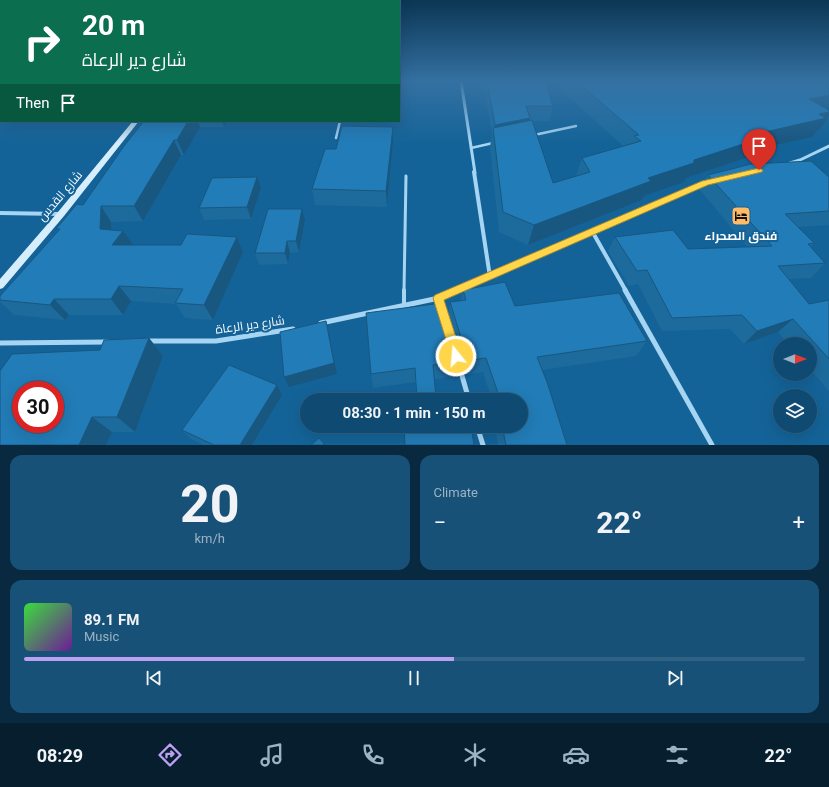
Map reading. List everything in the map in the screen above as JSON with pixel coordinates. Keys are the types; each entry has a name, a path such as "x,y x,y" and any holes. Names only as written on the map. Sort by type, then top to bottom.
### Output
{"main road":[{"name":"شارع القدس","path":"0,285 62,214 135,122"}],"street":[{"path":"464,102 490,277"},
{"path":"785,164 800,160 829,146"},
{"path":"800,160 806,165"},
{"path":"315,325 438,298 490,277 592,231 713,181"},
{"path":"0,213 62,214"},
{"path":"592,231 712,445"},
{"path":"438,298 441,306"},
{"name":"شارع دير الرعاة","path":"144,342 216,341 300,328"},
{"path":"0,343 112,342"},
{"path":"456,356 467,393"},
{"path":"479,433 483,445"}],"lane":[{"path":"336,138 340,122"},
{"path":"531,135 576,126"},
{"path":"471,148 494,143"},
{"path":"404,306 406,176"}],"building":[{"path":"491,102 552,102 553,106 526,106 530,118 495,125"},
{"path":"600,102 814,102 829,110 829,112 819,114 826,118 765,132 771,135 694,160 694,163 648,178 651,181 534,225 503,212 493,128 532,120 553,183 590,172 582,158 641,141 634,136 639,135"},
{"path":"143,122 187,122 177,140 174,140 134,206 101,206 100,229 123,231 112,245 181,245 187,234 237,237 204,305 175,303 183,289 119,286 111,299 54,299 50,305 0,300 0,296 60,229 56,229 77,204 83,205 124,146"},
{"path":"342,126 393,127 386,191 312,189 325,149 336,149"},
{"path":"811,161 829,177 829,211 785,214 814,243 808,244 825,263 778,266 809,304 829,300 829,359 817,346 817,337 809,337 793,319 757,331 742,315 672,318 647,270 637,271 615,237 673,230 688,249 772,246 708,175 751,164"},
{"path":"257,177 247,207 199,208 212,178"},
{"path":"268,209 302,209 296,241 287,241 285,253 255,253"},
{"path":"505,282 515,306 619,293 647,341 537,357 547,382 567,445 506,445 503,433 528,433 528,393 498,393 486,358 468,360 450,302 466,300 463,290"},
{"path":"442,303 460,361 433,365 436,393 417,393 415,368 371,374 366,313"},
{"path":"326,321 334,363 284,377 280,332"},
{"path":"149,338 117,417 92,417 79,445 0,445 0,371 12,354 100,350 104,340"},
{"path":"229,365 277,385 240,445 214,445 182,430"},
{"path":"404,433 472,433 474,445 405,445"},
{"path":"319,438 325,445 311,445"}],"place":[{"name":"فندق الصحراء","path":"741,216"}],"route":[{"path":"456,356 438,298 490,277 600,228 660,204 705,183 759,170"}]}
